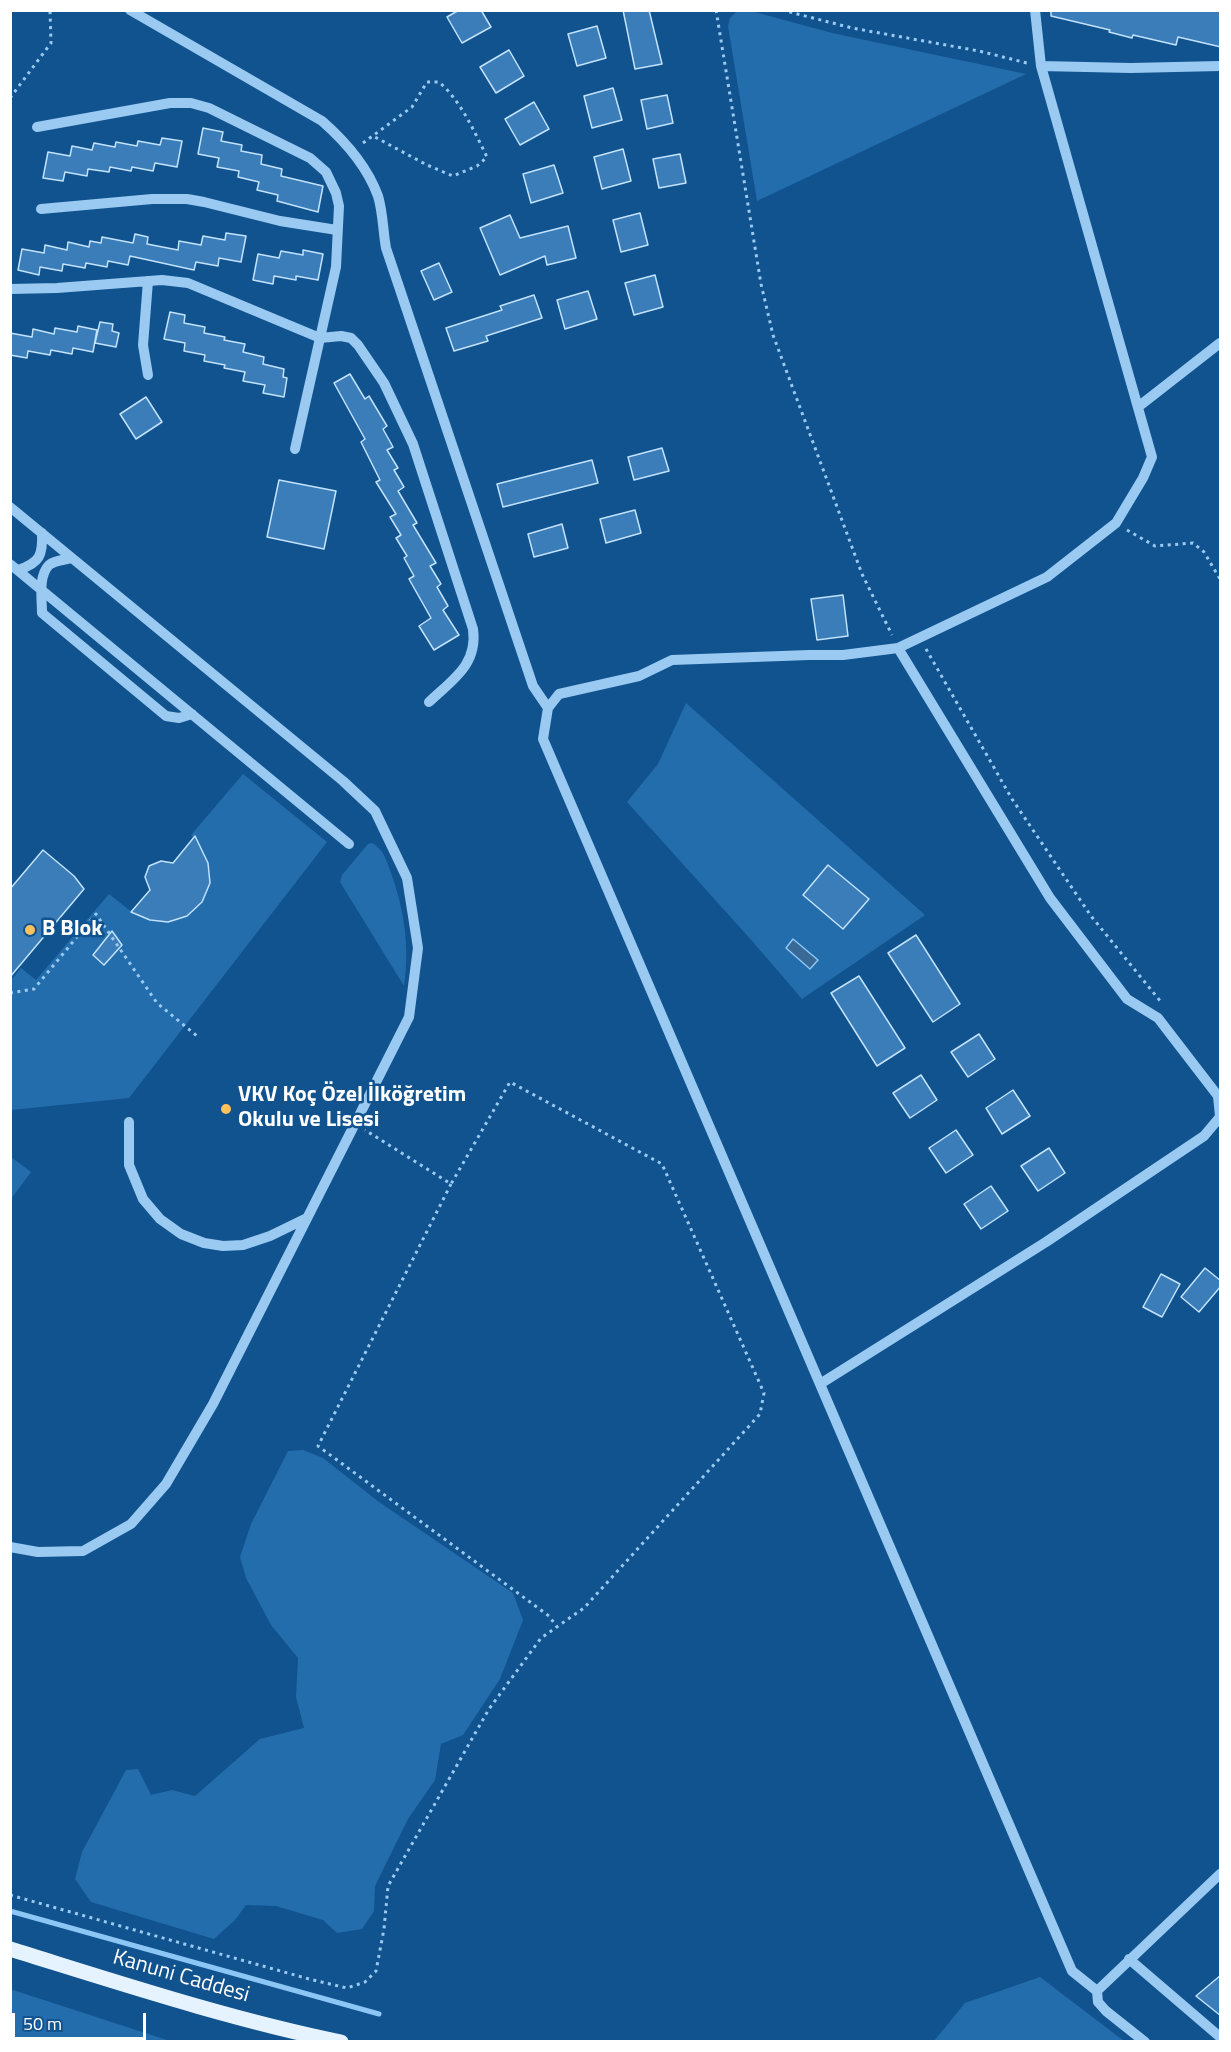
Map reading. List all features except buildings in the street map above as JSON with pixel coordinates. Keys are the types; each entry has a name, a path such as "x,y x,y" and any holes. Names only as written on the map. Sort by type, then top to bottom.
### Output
{"main road":[{"name":"Kanuni Caddesi","path":"10,1949 168,1998 286,2030 341,2042"}],"street":[{"path":"130,10 322,121 345,141 362,166 378,197 386,248 533,686 548,708"},
{"path":"1035,10 1041,66 1152,457 1143,478 1116,523 1047,577 898,648 843,655 672,660 639,676 559,694 548,708 543,739 1072,1971 1097,1991 1098,2002 1106,2011 1145,2042"},
{"path":"1041,66 1131,68 1221,66"},
{"path":"37,127 170,103 191,103 209,108 318,164 331,181 339,206 336,267 295,449"},
{"path":"41,208 152,199 187,200 204,202 290,224 338,230"},
{"path":"10,289 162,280 188,283 320,338 341,336 351,338 384,383 413,444 473,629 474,649 466,667 429,702"},
{"path":"148,281 143,338 148,375"},
{"path":"1138,406 1221,343"},
{"path":"10,507 343,781 375,811 407,878 418,948 409,1017 213,1404 166,1484 131,1524 84,1551 38,1552 10,1547"},
{"path":"14,567 31,566 39,557 43,548 42,533"},
{"path":"72,558 54,562 48,566 42,590 42,613 166,716 179,718 192,714"},
{"path":"14,567 349,844"},
{"path":"820,1384 1046,1242 1204,1136 1221,1117 1218,1096 1158,1018 1127,999 1050,898 898,648"},
{"path":"129,1122 129,1165 143,1199 160,1219 181,1234 204,1243 223,1246 243,1245 270,1236 307,1218"},
{"path":"1097,1991 1221,1874"},
{"path":"1129,1959 1221,2037"}],"path":[{"path":"10,98 51,43 50,10"},
{"path":"716,10 761,284 773,335 862,574 898,648"},
{"path":"782,10 852,28 979,51 1041,66"},
{"path":"352,151 412,106 427,82 439,82 449,91 471,125 487,157 477,166 453,176 373,136"},
{"path":"1116,523 1155,546 1193,543 1204,552 1221,579"},
{"path":"920,639 1012,799 1091,916 1164,1007"},
{"path":"10,993 34,989 96,914 157,1003 197,1036"},
{"path":"10,1895 309,1979 347,1988 365,1982 376,1971 384,1929 388,1886 489,1709 541,1638 557,1627 584,1608 760,1414 764,1393 662,1164 510,1082 451,1184 318,1446 549,1616 557,1627"},
{"path":"354,1124 451,1184"}],"shaded area":[{"path":"737,11 751,11 832,33 1026,74 757,201 728,26 730,18"},
{"path":"686,703 925,915 802,999 627,802 658,764"},
{"path":"243,774 327,842 129,1098 11,1110 11,980 21,968 36,980 109,894 134,913 152,920 176,919 196,907 204,898 210,876 205,855 191,835"},
{"path":"372,843 379,848 385,858 395,884 402,913 406,942 404,986 340,882 342,875 368,844"},
{"path":"793,939 818,960 810,969 786,948"},
{"path":"11,1157 31,1172 11,1199"},
{"path":"303,1450 323,1458 379,1502 513,1593 523,1620 500,1679 463,1735 441,1744 435,1780 408,1819 375,1886 374,1911 362,1929 337,1933 323,1920 276,1906 246,1905 235,1920 214,1939 91,1902 75,1879 82,1852 126,1770 138,1769 151,1795 172,1790 195,1796 260,1739 304,1728 296,1697 298,1658 271,1625 246,1578 240,1557 251,1524 288,1451"},
{"path":"1040,1977 1124,2041 934,2041 965,2003"},
{"path":"10,1989 170,2041 11,2041"}],"waterway":[{"path":"10,1911 379,2014"}],"place":[{"name":"B Blok","path":"30,930"},
{"name":"VKV Koç Özel İlköğretim Okulu ve Lisesi","path":"226,1109"}]}
